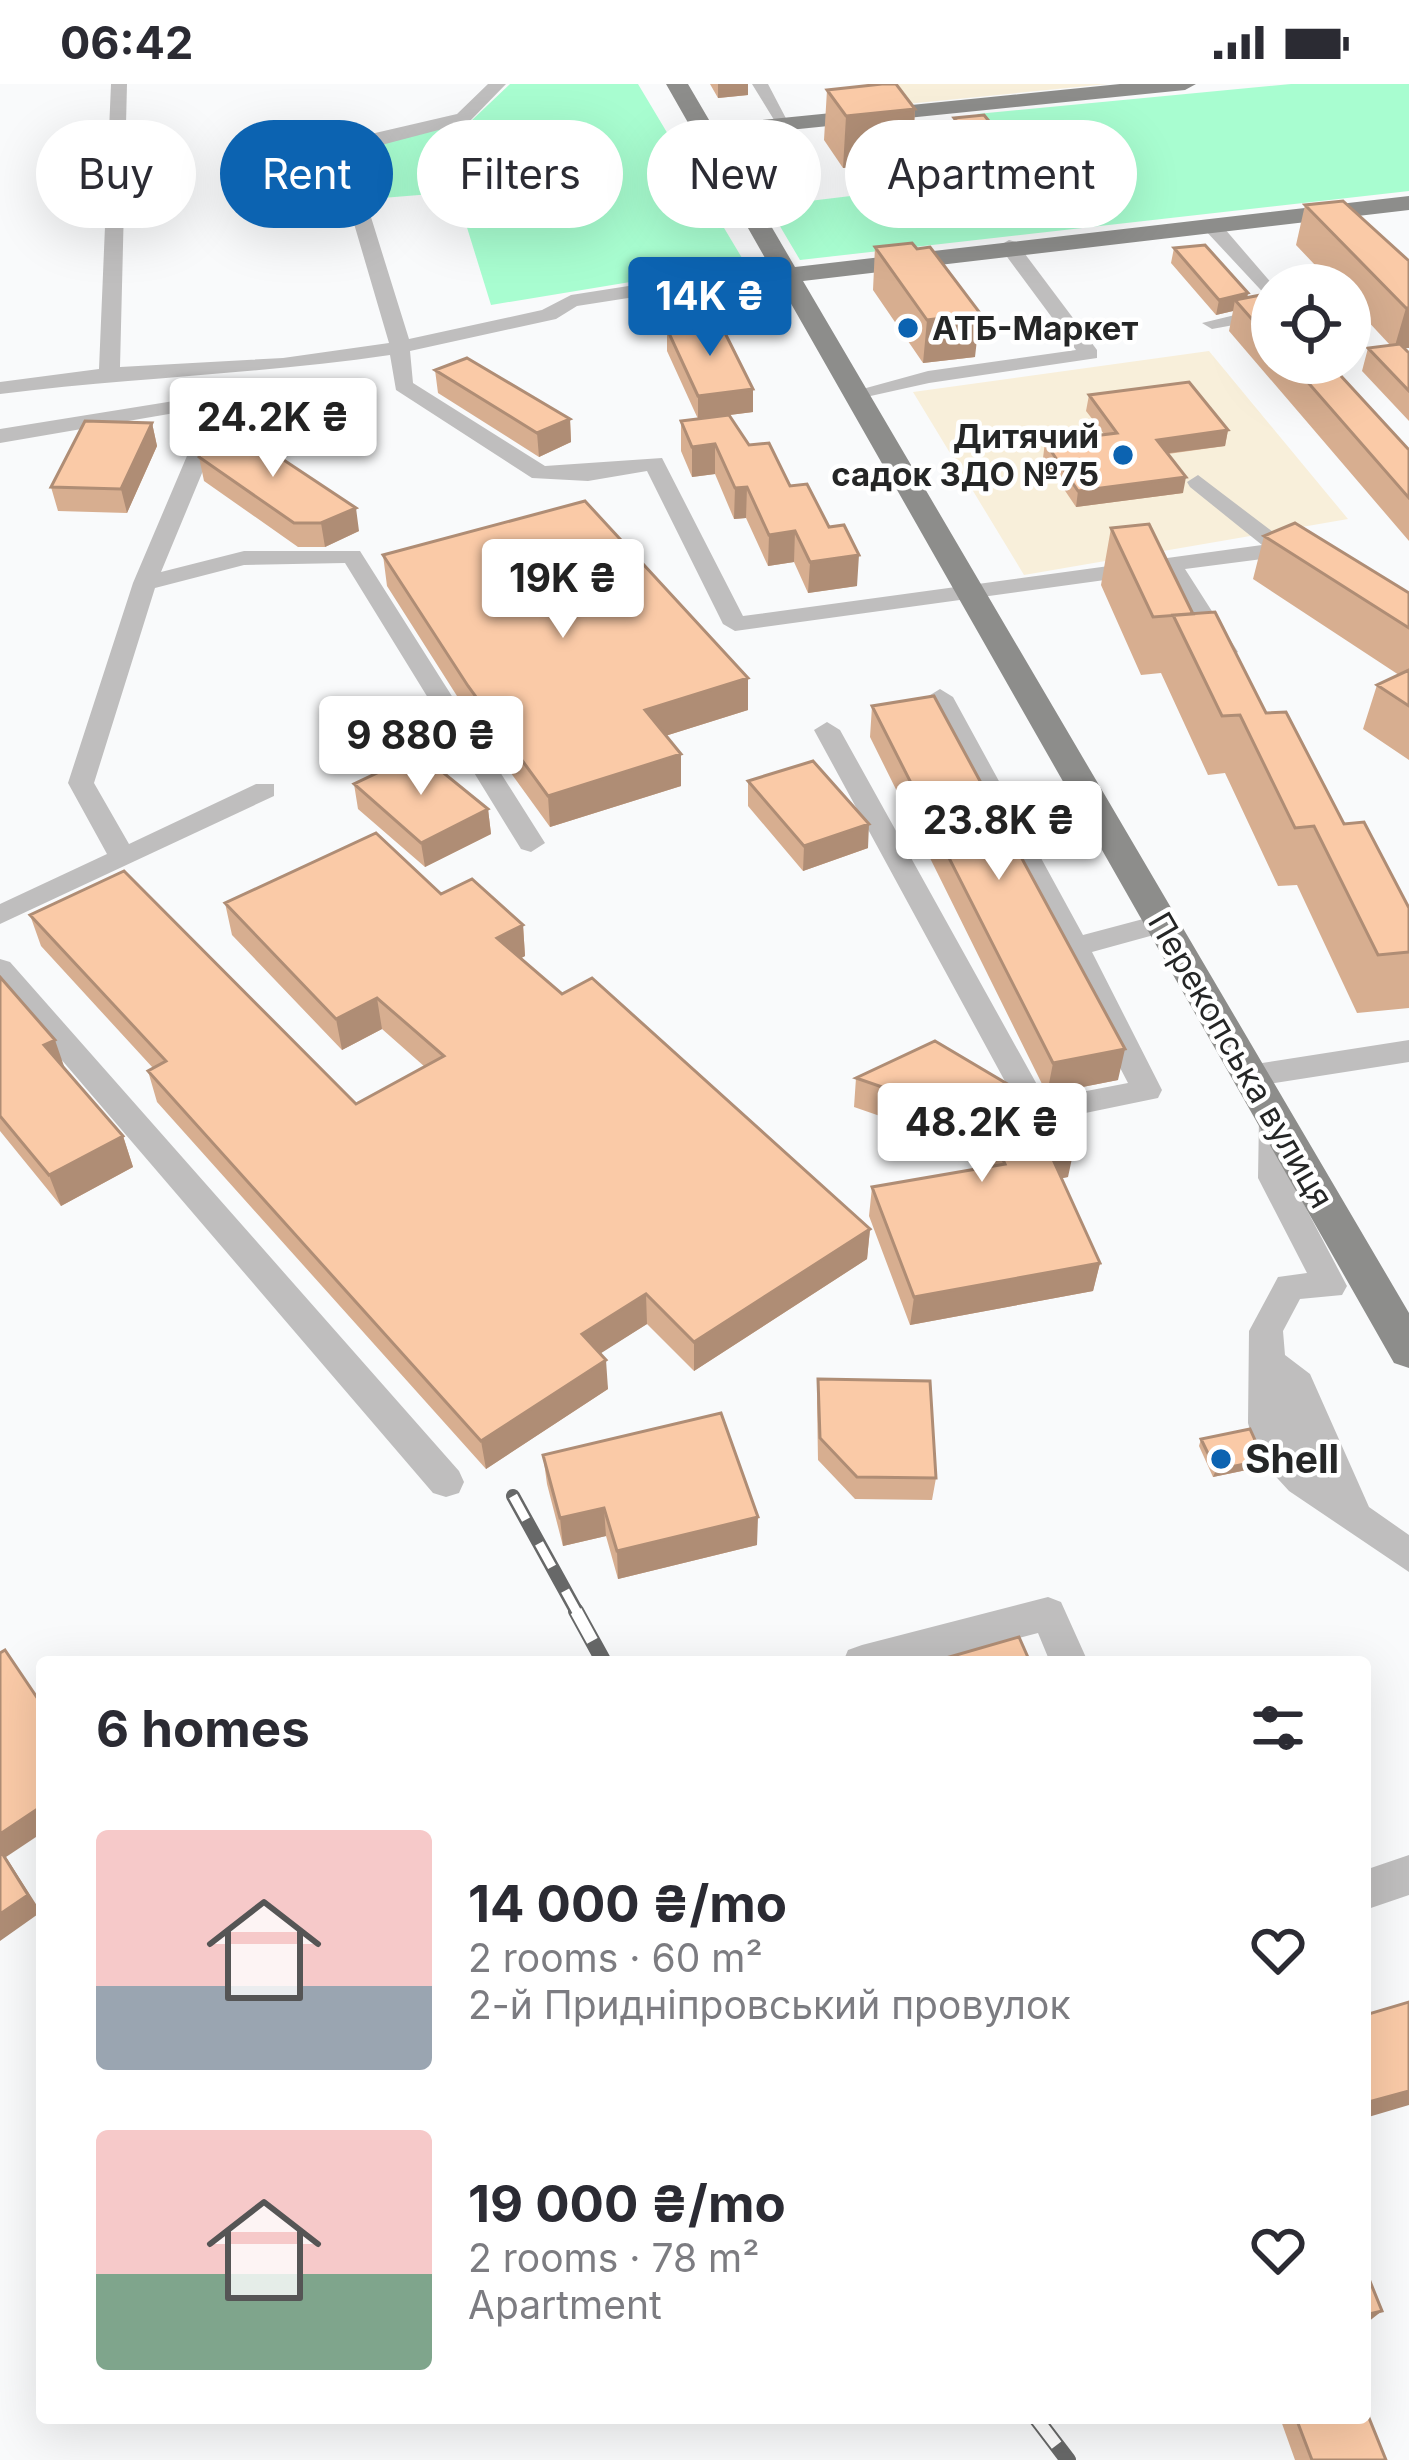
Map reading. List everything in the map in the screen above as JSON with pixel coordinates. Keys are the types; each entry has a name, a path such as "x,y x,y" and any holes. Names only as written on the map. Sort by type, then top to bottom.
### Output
{"main road":[{"name":"Перекопська вулиця","path":"677,84 700,120"},
{"path":"821,120 1185,84"},
{"path":"787,275 1409,203"},
{"name":"Перекопська вулиця","path":"761,228 1409,1351"}],"street":[{"path":"109,374 119,84"},
{"path":"498,84 463,118 351,144 342,152 401,347 403,386 540,472 588,475 654,464 735,624 1172,568 1282,549"},
{"path":"760,84 782,120"},
{"path":"1322,213 1348,239"},
{"path":"1211,225 1251,272"},
{"path":"855,397 911,373 1090,355 1009,246"},
{"path":"0,388 109,374 283,364 401,347 549,315 582,319 713,298 729,286 787,275"},
{"path":"1212,323 1251,316"},
{"path":"0,436 210,401 283,364"},
{"path":"123,858 82,783 146,584 206,437 210,401"},
{"path":"1198,482 1318,573"},
{"path":"146,584 244,558 352,556 531,843"},
{"path":"1172,568 1234,666"},
{"path":"827,730 1037,1112 1148,1090 940,697"},
{"path":"0,915 265,790"},
{"path":"1075,947 1162,923"},
{"path":"0,969 446,1482"},
{"path":"1249,1076 1409,1051"},
{"path":"1274,1118 1274,1178 1330,1286 1290,1286 1266,1331 1263,1438 1272,1458 1409,1556"},
{"path":"1268,1361 1298,1384 1355,1516"},
{"path":"885,1656 1048,1613 1066,1656"},
{"path":"1371,1888 1409,1875"}],"shaded area":[{"path":"866,84 1108,84 886,106"},
{"name":"Дитячий садок ЗДО №75","path":"1209,351 1348,519 1024,575 913,392"}],"green space":[{"path":"510,84 638,84 660,120 647,120 647,228 724,228 745,263 491,305 467,228 623,228 623,120 472,120"},
{"path":"1291,84 1409,84 1409,191 1137,222 1137,120 982,120 977,114"},
{"path":"417,134 417,195 393,197 393,139"},
{"path":"845,197 845,228 1082,228 800,260 781,228 821,228 821,200"}],"building":[{"path":"896,84 915,109 846,116 827,90"},
{"path":"984,115 988,120 956,120"},
{"path":"1343,201 1409,261 1409,308 1371,272 1371,264 1363,264 1305,205"},
{"path":"912,243 917,249 930,247 980,313 927,320 875,247"},
{"path":"1205,245 1248,293 1219,300 1174,248"},
{"path":"1251,297 1251,318 1235,300"},
{"path":"720,323 753,389 698,396 667,329"},
{"path":"1400,344 1409,353 1409,391 1371,351"},
{"path":"467,358 570,419 537,433 435,370"},
{"path":"1189,382 1228,430 1157,440 1186,477 1078,491 1045,442 1117,433 1089,395"},
{"path":"1309,384 1348,384 1409,450 1409,498"},
{"path":"729,415 749,445 769,443 790,486 807,484 829,527 844,525 859,555 810,562 795,531 769,535 747,487 735,488 715,444 692,447 681,421"},
{"path":"85,421 152,423 121,489 51,487"},
{"path":"240,431 356,508 321,523 294,523 199,457 204,445"},
{"path":"585,501 748,678 645,710 681,754 548,796 468,686 383,555"},
{"path":"1295,523 1409,593 1409,628 1264,536"},
{"path":"1149,524 1193,614 1153,617 1111,528"},
{"path":"1215,612 1266,713 1286,712 1344,824 1364,822 1409,908 1409,952 1378,955 1314,826 1295,828 1240,715 1222,716 1173,615"},
{"path":"1409,670 1409,706 1377,685"},
{"path":"934,696 1125,1049 1053,1063 872,706"},
{"path":"419,753 488,809 421,843 354,784"},
{"path":"813,761 869,824 804,846 748,781"},
{"path":"376,833 441,894 472,879 523,925 497,938 562,994 592,978 870,1229 694,1342 646,1294 582,1334 606,1360 481,1441 148,1071 166,1061 30,915 124,871 356,1104 444,1056 377,998 336,1019 225,903"},
{"path":"0,977 55,1040 44,1045 123,1136 49,1175 0,1116"},
{"path":"935,1041 1058,1114 1074,1149 1050,1153 1100,1263 914,1297 872,1187 1005,1164 986,1123 856,1078"},
{"path":"818,1379 930,1381 936,1478 857,1477 820,1438"},
{"path":"721,1413 758,1517 617,1551 604,1508 560,1518 543,1455"},
{"path":"1250,1429 1264,1460 1216,1470 1201,1439"},
{"path":"1019,1637 1027,1656 953,1656"},
{"path":"5,1650 36,1696 36,1810 0,1834 0,1653"},
{"path":"0,1850 28,1895 0,1914"},
{"path":"1409,2002 1409,2091 1371,2101 1371,2013"},
{"path":"1371,2284 1382,2311 1371,2314"},
{"path":"1371,2423 1386,2460 1312,2460 1298,2424"}],"railway":[{"path":"513,1496 578,1614"},
{"path":"576,1611 601,1656"},
{"path":"1041,2424 1068,2460"}],"place":[{"name":"АТБ-Маркет","path":"908,328"},
{"name":"Дитячий садок ЗДО №75","path":"1123,455"},
{"name":"Shell","path":"1221,1459"}]}
